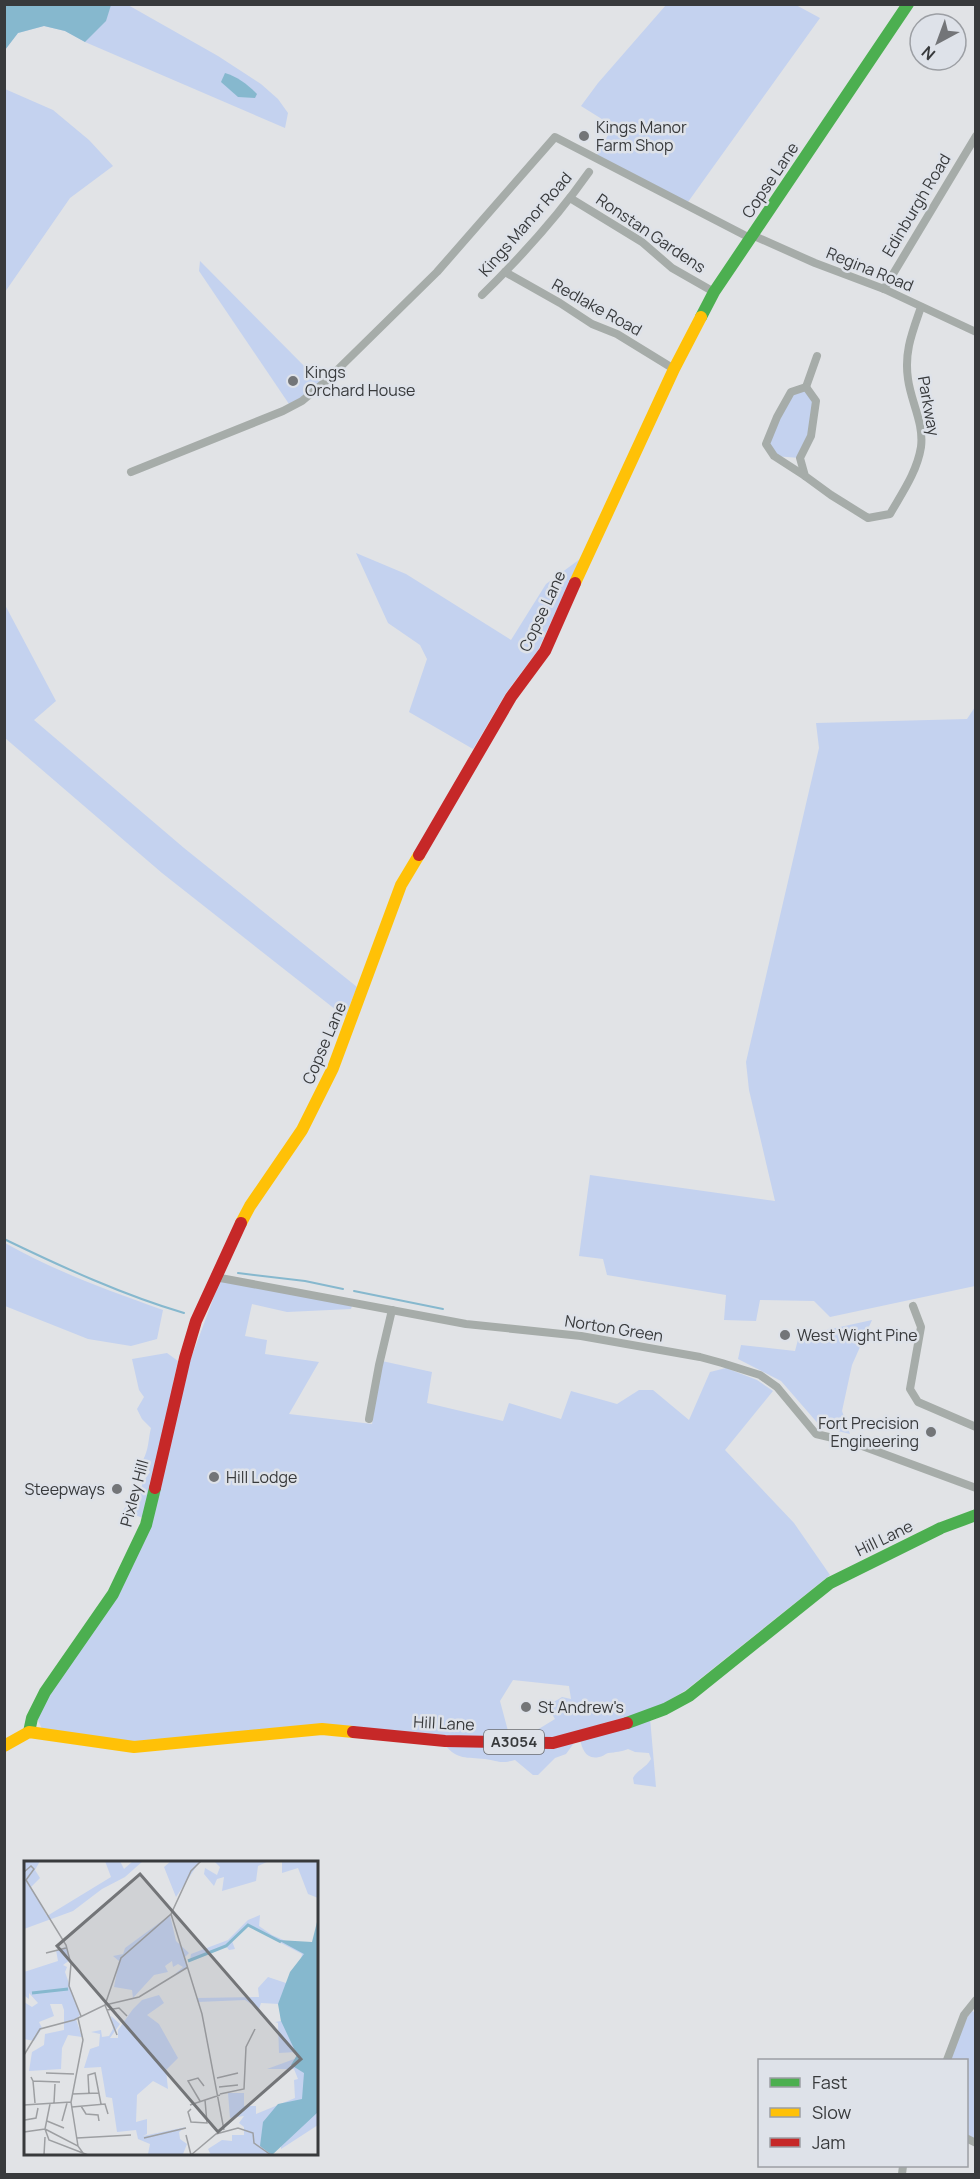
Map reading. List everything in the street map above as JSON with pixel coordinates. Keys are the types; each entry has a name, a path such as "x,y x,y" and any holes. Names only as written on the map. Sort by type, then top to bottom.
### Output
{"street":[{"name":"Copse Lane","path":"215,1277 250,1206 302,1130 333,1068 401,885 511,697 545,651 590,547 674,369 714,292 908,4"},
{"name":"Edinburgh Road","path":"884,289 975,136"},
{"name":"Regina Road","path":"131,472 302,402 437,272 555,137 751,237 884,289 975,332"},
{"name":"Kings Manor Road","path":"482,294 505,272 570,198 589,172"},
{"name":"Ronstan Gardens","path":"570,198 642,242 672,268 714,292"},
{"name":"Redlake Road","path":"505,272 592,324 617,334 674,369"},
{"name":"Parkway","path":"807,387 792,392 777,417 766,444 774,456 868,518 890,514 912,477 921,446 918,411 908,381 907,349 921,307"},
{"path":"805,476 801,458 811,436 816,401 807,387 817,356"},
{"name":"Norton Green","path":"215,1277 466,1324 581,1336 722,1363 760,1375 777,1387 816,1434 854,1443 975,1488"},
{"name":"Pixley Hill","path":"29,1732 32,1718 45,1692 113,1594 146,1525 185,1358 196,1321 215,1277"},
{"path":"914,1306 921,1327 910,1389 918,1402 975,1427"},
{"path":"369,1419 392,1310"},
{"name":"Hill Lane","path":"29,1732 134,1747 322,1729 445,1741 553,1743 614,1728 659,1711 689,1696 831,1582 941,1528 975,1515"},
{"path":"4,1746 29,1732"},
{"path":"948,2059 964,2015 975,2000"}],"shaded area":[{"path":"5,4 111,5 106,21 85,42 65,31 44,26 18,33 5,50"},
{"path":"5,5 128,5 218,56 261,84 278,99 288,113 285,128 85,42 65,31 44,26 18,33 5,50"},
{"path":"666,5 796,5 820,18 688,202 597,155 613,126 581,106 598,83"},
{"path":"225,73 250,87 257,94 255,98 238,97 221,82"},
{"path":"5,89 53,110 89,140 113,166 70,198 5,292"},
{"path":"200,261 320,382 289,404 199,271"},
{"path":"806,387 816,401 811,436 800,458 774,456 766,444 791,392"},
{"path":"356,553 406,574 511,640 546,584 580,559 538,650 506,693 473,749 409,712 427,659 420,645 388,623"},
{"path":"4,603 56,701 34,720 184,848 357,987 345,1017 162,873 5,738"},
{"path":"975,707 975,1286 830,1317 814,1301 760,1300 756,1321 724,1320 726,1295 607,1275 603,1259 579,1256 590,1175 775,1201 749,1090 746,1062 819,748 816,723 967,719"},
{"path":"5,1243 63,1272 163,1310 157,1339 131,1346 88,1339 5,1306"},
{"path":"221,1278 353,1303 351,1309 287,1312 252,1304 245,1336 267,1340 265,1354 319,1362 289,1414 372,1424 382,1361 432,1372 427,1403 503,1421 509,1403 561,1419 571,1391 617,1404 639,1390 653,1390 689,1420 710,1372 726,1368 757,1380 773,1391 725,1450 794,1523 830,1575 686,1690 663,1704 574,1743 566,1754 555,1758 538,1775 533,1775 515,1760 502,1762 463,1757 449,1750 445,1745 327,1726 132,1742 42,1729 37,1718 49,1694 152,1521 123,1511 133,1502 150,1472 143,1460 151,1428 142,1419 137,1409 144,1397 139,1390 132,1359 167,1353 178,1361 173,1383 183,1387 190,1361","holes":["513,1680 569,1686 571,1699 562,1697 552,1703 552,1714 555,1719 537,1730 508,1731 500,1701"]},
{"path":"872,1320 852,1365 842,1411 850,1434 821,1427 781,1381 738,1359 741,1345 795,1351 799,1336"},
{"path":"650,1718 656,1787 634,1784 635,1775 651,1759 649,1753 628,1749 608,1753 601,1757 591,1757 583,1750 580,1739"},
{"path":"972,2011 976,2013 975,2139 968,2135 968,2059 950,2059"}],"waterway":[{"path":"4,1239 93,1280 184,1313"},
{"path":"238,1273 305,1281 343,1289"},
{"path":"354,1291 443,1309"}],"traffic: fast":[{"path":"701,317 714,292 908,4"},
{"path":"29,1732 32,1718 45,1692 113,1594 146,1525 155,1488"},
{"path":"627,1723 665,1709 689,1696 830,1583 941,1528 976,1515"}],"traffic: slow":[{"path":"575,583 674,369 701,317"},
{"path":"241,1223 302,1130 333,1068 401,885 419,855"},
{"path":"4,1746 29,1732 134,1747 322,1729 353,1732"}],"traffic: jam":[{"path":"419,855 511,697 545,651 575,583"},
{"path":"155,1488 185,1358 196,1321 241,1223"},
{"path":"353,1732 445,1741 553,1743 627,1723"}],"place":[{"name":"Kings Manor Farm Shop","path":"584,136"},
{"name":"Kings Orchard House","path":"293,381"},
{"name":"West Wight Pine","path":"785,1335"},
{"name":"Fort Precision Engineering","path":"931,1432"},
{"name":"Hill Lodge","path":"214,1477"},
{"name":"Steepways","path":"117,1489"},
{"name":"St Andrew's","path":"526,1707"}]}
